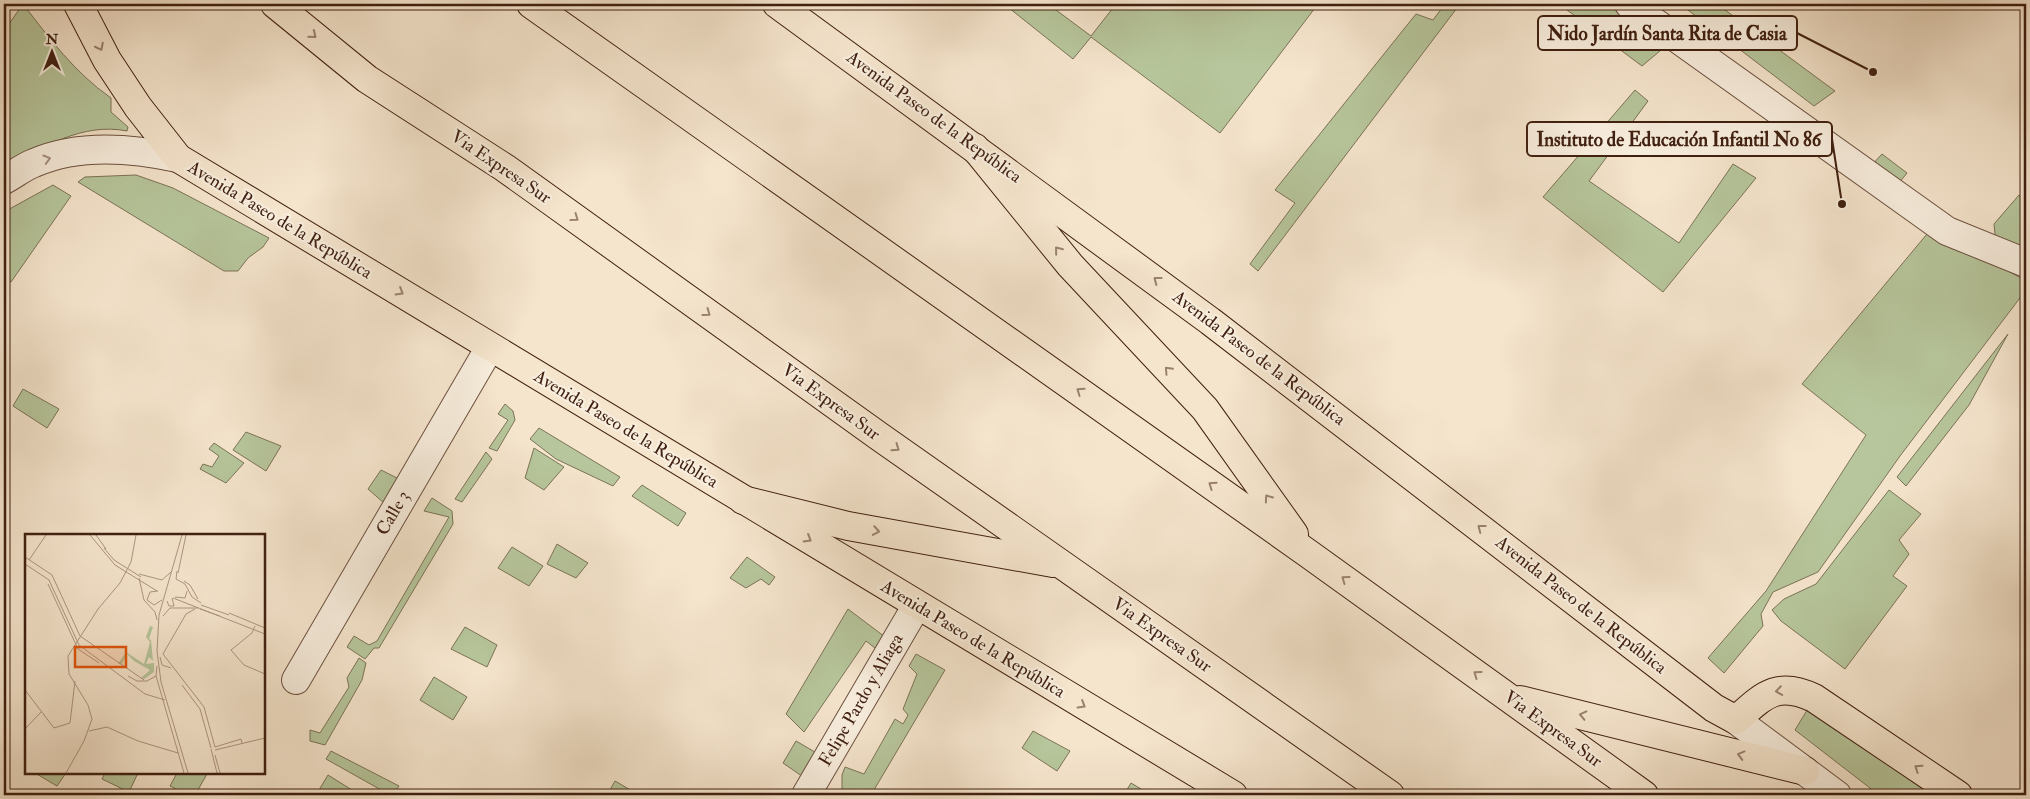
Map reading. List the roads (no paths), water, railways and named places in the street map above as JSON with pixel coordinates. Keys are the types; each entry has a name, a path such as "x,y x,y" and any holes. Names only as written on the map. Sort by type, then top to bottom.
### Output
{"main road":[{"name":"Avenida Paseo de la República","path":"78,4 117,76 138,107 178,158 1233,795"},
{"name":"Via Expresa Sur","path":"275,4 367,78 505,168 1061,564 1390,795"},
{"name":"Via Expresa Sur","path":"531,4 1306,552 1644,795"},
{"name":"Avenida Paseo de la República","path":"777,4 1103,240 1318,402 1714,708 1736,720"},
{"path":"976,148 1070,265 1205,409 1306,552"},
{"path":"743,500 848,526 1061,564"},
{"path":"1736,720 1764,695 1779,690 1798,690 1814,698 1958,795"},
{"path":"1508,697 1805,771"}],"street":[{"path":"1629,4 1947,231 2026,263"},
{"path":"4,180 34,163 73,152 105,149 146,151 178,158"},
{"name":"Calle 3","path":"296,680 490,347"},
{"name":"Felipe Pardo y Aliaga","path":"806,795 916,605"},
{"name":"Avenida Paseo de la República","path":"1736,720 1837,795"}],"place":[{"name":"Nido Jardín Santa Rita de Casia","path":"1873,72"},
{"name":"Instituto de Educación Infantil No 86","path":"1842,204"}]}
